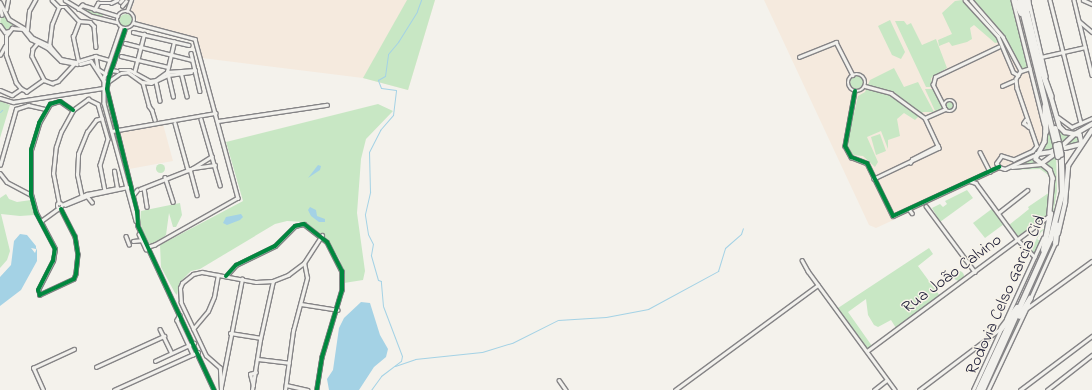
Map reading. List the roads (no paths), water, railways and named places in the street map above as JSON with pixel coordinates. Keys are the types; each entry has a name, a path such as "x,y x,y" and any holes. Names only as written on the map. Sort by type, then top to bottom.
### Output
{"highway":[{"path":"1014,0 1033,53"},
{"name":"Rodovia Celso Garcia Cid","path":"1020,0 1058,144"},
{"name":"Rodovia Celso Garcia Cid","path":"982,390 1050,239 1059,207 1063,175 1058,144 1024,0"},
{"path":"1028,0 1032,30"},
{"path":"1039,63 1050,96"},
{"path":"1044,94 1046,131"},
{"name":"Rodovia Celso Garcia Cid","path":"978,390 1043,251 1057,202 1060,181 1060,155"},
{"path":"1055,243 1059,207"},
{"path":"1043,251 1050,214"},
{"path":"1012,326 1030,298"},
{"path":"1001,328 1017,307"}],"main road":[{"path":"1041,164 1067,146 1081,144 1081,137 1062,130 1055,116 1050,96"},
{"path":"1037,154 1056,150 1065,145 1075,134 1092,124"},
{"name":"Rodovia Celso Garcia Cid","path":"1055,243 1065,203 1067,169 1081,144 1092,130"},
{"path":"1037,154 1045,142 1046,131"},
{"name":"Rodovia Celso Garcia Cid","path":"1037,154 1037,161 1050,170 1053,178 1050,214"}],"street":[{"path":"27,31 29,14 36,0"},
{"path":"52,0 59,7 66,8 79,21 88,22 94,26 96,47"},
{"path":"65,0 78,9 116,22 120,28 125,30 130,29 134,23 134,16 127,11"},
{"path":"94,10 98,3 111,3 117,0"},
{"path":"78,9 82,5 117,16 127,11 131,0"},
{"path":"965,0 1002,38"},
{"path":"970,0 1002,38 1021,71"},
{"path":"1014,0 1046,131"},
{"path":"1028,0 1050,96"},
{"path":"1050,0 1081,123"},
{"path":"1074,0 1092,75"},
{"path":"1083,0 1092,4"},
{"path":"6,15 1,16 2,6 8,1"},
{"path":"5,11 8,1"},
{"path":"122,6 123,1"},
{"path":"0,2 6,15 14,23 27,31 38,43 49,47"},
{"path":"49,47 52,24 59,7"},
{"path":"116,22 117,16"},
{"path":"1079,20 1092,32"},
{"path":"78,63 73,37 79,21"},
{"path":"134,23 195,39 238,198 146,248"},
{"path":"0,25 6,40"},
{"path":"14,27 27,31 33,38 49,47 61,59 78,63 90,61 104,81"},
{"path":"14,27 9,31 5,46 9,70 21,89 29,91 44,80"},
{"path":"120,28 109,60 103,88 112,132 131,205 142,240 194,343 214,390"},
{"path":"108,82 125,30"},
{"path":"3,31 9,31"},
{"path":"133,32 189,45"},
{"path":"134,74 144,34"},
{"path":"998,47 1002,38"},
{"path":"173,97 168,67 174,42"},
{"path":"799,57 836,42 853,75"},
{"path":"38,43 33,49 32,56 44,80 52,83 58,81 78,63 96,56 109,60"},
{"path":"125,43 192,60"},
{"path":"5,46 0,55 6,55"},
{"path":"925,118 944,108 948,100 956,104 953,112 944,108 934,85 935,77 998,47 1007,48"},
{"path":"1041,57 1085,47"},
{"path":"1007,48 1013,72 1018,75"},
{"path":"191,53 200,91"},
{"path":"96,56 97,70"},
{"path":"122,56 168,67"},
{"path":"1030,68 1021,71 1018,75 1017,88 1026,120 1024,123 1029,127 1036,143 1036,149 1014,160 1000,156 997,162 1000,167 1005,169 1009,167 1041,164"},
{"path":"97,70 106,73"},
{"path":"111,70 119,70 134,74 150,81 168,73 181,73 195,70"},
{"path":"106,73 109,102 134,196 142,240"},
{"path":"143,82 156,82 168,73"},
{"path":"181,73 187,96"},
{"path":"108,82 120,74 134,74 143,82 149,106 155,120"},
{"path":"853,75 862,75 865,86"},
{"path":"853,75 848,84 855,91"},
{"path":"1002,86 1013,81"},
{"path":"156,82 160,101"},
{"path":"855,91 862,90 865,86"},
{"path":"865,86 891,93 925,118 938,146 912,159 910,163 874,179"},
{"path":"0,98 13,102 103,88"},
{"path":"0,90 12,95 21,89"},
{"path":"855,91 845,146 851,157 866,162 892,215 909,209 1000,167"},
{"path":"73,110 58,101 51,103 46,109 31,150 31,194 40,220 56,249 53,261 38,290 41,295 75,278 78,264 76,242 69,222 60,207 53,174 54,153 61,132 73,110 84,100 94,100 99,106 108,141 100,166 104,190"},
{"path":"0,165 16,109 28,105 46,109"},
{"path":"218,121 327,105"},
{"path":"112,132 121,129 215,113"},
{"path":"1055,116 1072,127 1092,118"},
{"path":"82,197 77,175 78,154 87,132 96,120 102,118"},
{"path":"201,118 220,185"},
{"path":"175,123 197,195"},
{"path":"980,152 990,172"},
{"path":"1009,167 1037,154"},
{"path":"190,169 212,156"},
{"path":"134,196 134,191 139,188 165,178 190,169 215,165"},
{"path":"40,220 60,207 82,197 104,190 118,188 114,171"},
{"path":"0,173 7,182 31,194"},
{"path":"165,178 173,202"},
{"path":"970,181 976,183 1017,239 1036,257"},
{"path":"131,186 139,188"},
{"path":"24,191 30,187"},
{"path":"82,197 104,190 127,187"},
{"path":"139,188 147,207"},
{"path":"998,213 1027,190"},
{"path":"87,196 92,202"},
{"path":"131,205 134,209 136,208"},
{"path":"926,206 975,272"},
{"path":"909,209 912,213"},
{"name":"Rodovia Celso Garcia Cid","path":"974,390 1001,328 1036,257 1050,214"},
{"name":"Rua João Calvino","path":"867,351 975,272 1050,214"},
{"path":"226,276 236,265 274,246 295,226 304,224 322,235 336,256 342,271 342,290 338,310 322,357 317,390"},
{"path":"221,390 219,365 206,356 181,303 180,288 193,274 226,276 256,282 273,281 288,274 304,263 322,235"},
{"path":"126,236 129,244"},
{"path":"133,241 142,240"},
{"name":"Rodovia Celso Garcia Cid","path":"988,390 1055,243"},
{"path":"802,260 818,285 895,390"},
{"path":"1026,308 1092,261"},
{"path":"285,390 293,331 307,278 304,263"},
{"path":"193,329 208,311 214,298 218,275"},
{"path":"221,390 225,373 230,333 242,279"},
{"path":"252,390 258,359 260,338 273,281"},
{"path":"675,390 818,285"},
{"path":"301,304 338,310"},
{"path":"180,314 177,320 193,354"},
{"path":"919,390 1001,328"},
{"path":"160,330 171,352"},
{"path":"230,333 260,338"},
{"path":"96,366 164,336"},
{"path":"1020,390 1092,336"},
{"path":"182,348 186,339"},
{"path":"155,361 171,352 194,343"},
{"path":"43,390 33,368 74,349"},
{"path":"114,390 198,352"},
{"path":"1047,390 1092,355"},
{"path":"258,359 289,363"},
{"path":"253,386 250,381 250,374 256,372"},
{"path":"220,374 225,373"},
{"path":"559,380 566,390"},
{"path":"874,390 887,380"},
{"path":"286,385 306,390"}],"water":[{"path":"318,165 321,166 320,170 308,178"},
{"path":"310,207 316,210 317,216 325,219 325,222 319,222 311,216 308,210"},
{"path":"241,214 243,217 240,220 227,225 223,223 226,217"},
{"path":"20,234 27,235 36,246 36,249 31,248 35,253 37,248 37,261 21,290 0,306 0,277 11,265 14,241"},
{"path":"361,302 370,303 380,335 388,349 386,357 374,367 359,390 329,390 327,379 333,370 339,328 344,318"}],"waterway":[{"path":"371,390 381,376 401,361 402,356 383,306 381,281 378,280 371,255 373,244 368,234 365,214 370,192 369,152 380,130 393,115 396,90 381,88 378,80 385,76 388,54 398,42 417,11 421,0"},
{"path":"395,366 415,359 482,352 512,343 558,320 606,317 648,309 718,271 725,248 741,234 743,228"}]}
